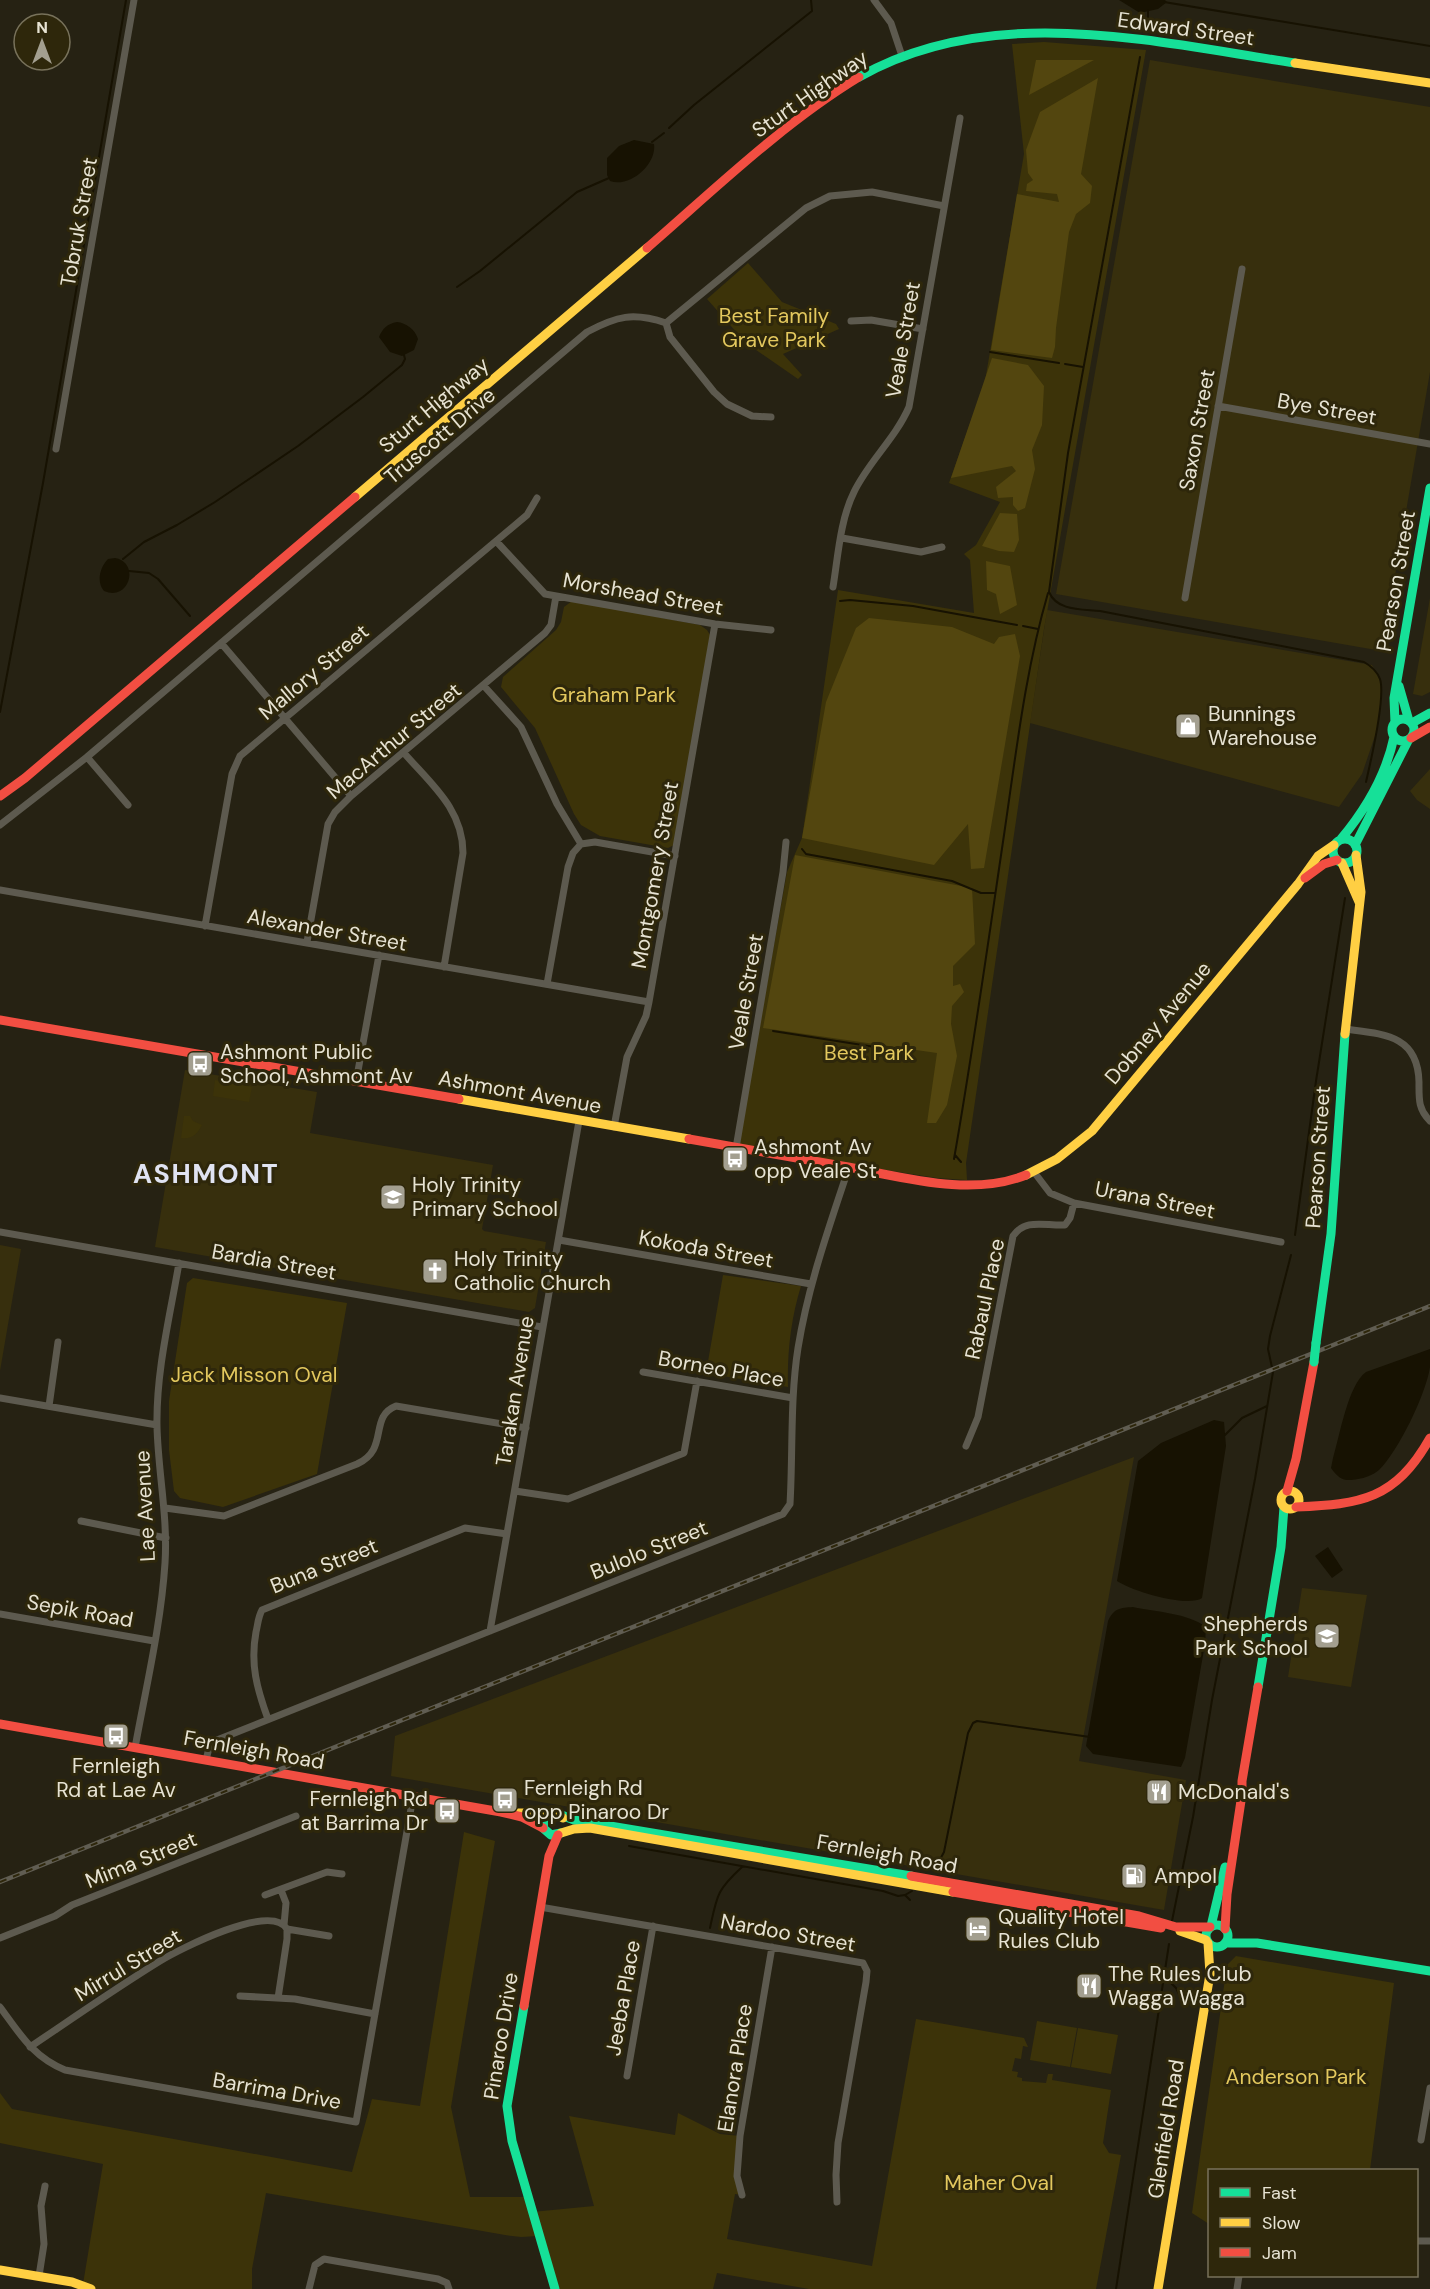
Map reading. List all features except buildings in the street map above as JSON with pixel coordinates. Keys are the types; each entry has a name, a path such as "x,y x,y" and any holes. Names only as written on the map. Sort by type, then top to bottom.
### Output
{"main road":[{"name":"Edward Street","path":"902,56 986,36 1063,32 1106,35 1430,83"},
{"name":"Sturt Highway","path":"0,796 25,778 775,138 819,104 871,70 902,56"},
{"name":"Pearson Street","path":"1395,723 1394,698 1430,488"},
{"name":"Pearson Street","path":"1397,681 1411,722"},
{"path":"1430,713 1411,722 1403,719 1395,723 1392,729 1394,737 1401,741 1409,740 1430,727"},
{"path":"1340,862 1350,861 1356,855 1355,845 1414,733 1411,722"},
{"name":"Dobney Avenue","path":"1034,1172 1065,1154 1092,1131 1298,884 1318,856 1352,827 1390,757 1394,737"},
{"path":"1355,845 1348,839 1337,842 1332,852 1340,862 1359,902"},
{"name":"Pearson Street","path":"1210,1927 1218,1903 1242,1781 1281,1546 1292,1501 1296,1459 1314,1362 1331,1234 1345,1029 1361,892 1356,855"},
{"name":"Dobney Avenue","path":"1298,884 1324,864 1340,862"},
{"name":"Ashmont Avenue","path":"0,1020 959,1185 1001,1183 1034,1172"},
{"path":"1292,1501 1332,1505 1364,1499 1394,1482 1414,1463 1430,1438"},
{"name":"Fernleigh Road","path":"0,1724 501,1812 522,1818 545,1830"},
{"name":"Pearson Street","path":"1226,1930 1227,1894 1242,1781"},
{"name":"Fernleigh Road","path":"501,1812 555,1814 574,1820 1131,1915 1176,1927 1210,1927"},
{"path":"555,1814 565,1823 559,1834 552,1835 545,1830 545,1817 555,1814"},
{"name":"Fernleigh Road","path":"559,1834 574,1829 590,1828 1183,1932 1207,1942"},
{"name":"Pinaroo Drive","path":"545,1830 549,1856"},
{"name":"Pinaroo Drive","path":"555,2289 515,2151 508,2117 508,2094 549,1856 559,1834"},
{"path":"1257,1943 1218,1925 1210,1927 1206,1932 1207,1942 1215,1947 1224,1944 1257,1943 1430,1971"},
{"path":"1224,1944 1226,1930"},
{"name":"Glenfield Road","path":"1158,2289 1210,1974 1207,1942"},
{"name":"Glenfield Road","path":"1210,1974 1224,1944"},
{"path":"0,2270 72,2282 91,2289"}],"street":[{"name":"Tobruk Street","path":"56,449 134,0"},
{"path":"874,0 891,23 902,56"},
{"name":"Veale Street","path":"833,587 846,514 853,494 893,438 909,407 960,118"},
{"path":"771,417 752,416 727,404 714,393 670,338 666,323 806,208 830,196 872,192 944,206"},
{"name":"Saxon Street","path":"1185,598 1242,269"},
{"name":"Truscott Drive","path":"0,825 87,757 587,332 610,320 625,316 651,318 666,323"},
{"path":"851,321 871,320 923,329"},
{"name":"Bye Street","path":"1218,406 1430,444"},
{"name":"Mallory Street","path":"205,926 235,764 247,750 526,515 537,498"},
{"path":"842,538 921,552 942,548"},
{"name":"Morshead Street","path":"496,541 542,592 715,624 771,630"},
{"name":"MacArthur Street","path":"307,942 328,824 335,812 549,629 556,596"},
{"name":"Montgomery Street","path":"614,1127 627,1057 646,1016 649,1002 715,624"},
{"path":"221,643 351,796"},
{"path":"484,686 521,727 562,813 581,844"},
{"path":"404,753 447,803 457,818 462,835 463,854 444,967"},
{"path":"87,757 128,805"},
{"path":"547,984 568,867 573,853 581,844 595,842 675,856"},
{"name":"Veale Street","path":"736,1148 783,872 786,842"},
{"name":"Alexander Street","path":"0,890 649,1002"},
{"path":"356,1082 379,955"},
{"path":"1345,1029 1385,1035 1404,1044 1415,1059 1418,1071 1419,1106 1430,1121"},
{"name":"Tarakan Avenue","path":"490,1631 579,1121"},
{"name":"Bulolo Street","path":"206,1760 213,1742 783,1514 790,1504 793,1398 800,1338 811,1284 849,1167"},
{"name":"Urana Street","path":"1034,1172 1050,1193 1074,1203 1281,1242"},
{"name":"Rabaul Place","path":"966,1446 978,1417 1013,1236 1020,1227 1031,1224 1065,1225 1070,1218 1074,1203"},
{"name":"Bardia Street","path":"0,1232 542,1327"},
{"name":"Kokoda Street","path":"559,1240 811,1284"},
{"name":"Lae Avenue","path":"135,1748 165,1564 165,1508 157,1425 160,1374 179,1263"},
{"path":"50,1406 58,1342"},
{"name":"Borneo Place","path":"643,1372 793,1398"},
{"path":"515,1491 568,1499 684,1453 697,1381"},
{"path":"0,1398 157,1425"},
{"path":"165,1508 224,1516 357,1464 374,1452 383,1415 389,1409 396,1407 526,1428"},
{"path":"81,1521 166,1538"},
{"name":"Buna Street","path":"268,1719 258,1693 253,1665 255,1640 262,1610 465,1528 507,1534"},
{"name":"Sepik Road","path":"0,1614 154,1641"},
{"name":"Barrima Drive","path":"0,2007 40,2057 65,2070 357,2122 413,1797"},
{"name":"Mima Street","path":"0,1938 55,1916 72,1905 296,1816"},
{"path":"265,1895 327,1872 342,1874"},
{"path":"278,1998 287,1939 286,1906 280,1890"},
{"name":"Nardoo Street","path":"540,1907 859,1961 867,1971 838,2143 837,2202"},
{"name":"Mirrul Street","path":"30,2047 153,1965 243,1923 272,1922 329,1936"},
{"name":"Jeeba Place","path":"627,2076 652,1926"},
{"name":"Elanora Place","path":"742,2195 737,2176 740,2136 772,1947"},
{"path":"240,1995 278,1998 375,2014"},
{"path":"1421,2140 1430,2088"},
{"path":"39,2276 44,2244 41,2206 45,2186"},
{"path":"309,2289 315,2265 319,2261 329,2259 438,2279 447,2283 449,2289"}],"shaded area":[{"path":"1119,0 1165,0 1167,2 1158,9 1140,13"},
{"path":"1036,60 1094,60 1029,95"},
{"path":"1150,60 1430,107 1430,372 1382,651 1056,594"},
{"path":"1098,78 1081,174 1092,186 1090,203 1076,214 1069,232 1052,358 991,350 1017,194 1059,202 1057,194 1026,191 1027,184 1033,180 1028,173 1026,150 1040,112"},
{"path":"634,140 654,144 654,152 647,166 634,178 618,182 610,181 607,175 607,158 619,146"},
{"path":"397,322 410,327 418,339 414,350 402,356 390,352 379,337 386,327"},
{"path":"992,358 1028,365 1044,386 1042,425 1032,450 1035,469 1025,508 1018,511 1013,505 1013,497 998,498 996,487 1016,471 1012,466 951,478"},
{"path":"1000,513 1017,514 1019,540 1014,552 982,546"},
{"path":"115,558 123,561 127,566 129,580 120,591 113,593 104,591 100,579 105,562"},
{"path":"986,561 1010,566 1017,605 1000,614 996,594 987,590"},
{"path":"1430,598 1430,692 1422,696 1413,694"},
{"path":"1047,610 1372,665 1382,685 1378,727 1362,774 1339,807 1030,723"},
{"path":"869,618 952,627 994,644 999,637 1015,634 1020,656 984,868 971,869 968,824 934,865 802,838 826,702 856,628"},
{"path":"1430,769 1430,809 1417,800 1410,791"},
{"path":"795,855 972,888 975,944 953,966 953,986 960,984 964,992 952,1006 951,1024 957,1056 947,1105 936,1123 927,1123 937,1053 763,1028"},
{"path":"185,1070 317,1092 310,1133 493,1165 482,1229 546,1242 535,1308 529,1312 155,1247"},
{"path":"0,1245 21,1249 0,1371"},
{"path":"1430,1349 1430,1367 1423,1392 1402,1437 1386,1462 1379,1470 1361,1479 1345,1480 1339,1477 1331,1468 1333,1458 1349,1399 1360,1378 1366,1372"},
{"path":"1214,1420 1224,1422 1226,1446 1202,1598 1195,1601 1172,1600 1134,1589 1117,1581 1138,1461 1161,1443"},
{"path":"1134,1457 1079,1761 1186,1780 1164,1910 391,1776 395,1736"},
{"path":"1328,1547 1343,1570 1332,1578 1315,1556"},
{"name":"Shepherds Park School","path":"1302,1588 1367,1595 1351,1687 1288,1677"},
{"path":"1133,1607 1181,1616 1206,1627 1185,1758 1181,1767 1093,1754 1086,1746 1108,1621 1118,1610"}],"green space":[{"name":"Best Park","path":"1044,42 1146,50 1044,629 966,1163 967,1180 937,1178 738,1147 787,872 802,838 838,590 974,613 970,560 964,554 976,545 1000,502 949,483 985,381 1024,154 1012,44"},
{"name":"Best Family Grave Park","path":"748,263 782,302 836,324 839,329 783,354 802,375 798,379 746,343 707,299"},
{"name":"Graham Park","path":"572,601 700,625 710,635 677,839 674,845 668,848 600,836 581,825 535,728 501,687 503,677 556,630 561,622 564,607"},
{"path":"215,1080 252,1087 249,1102 213,1096"},
{"path":"184,1116 190,1116 193,1121 202,1125 188,1138 181,1138"},
{"path":"723,1275 801,1286 790,1336 788,1387 706,1373"},
{"name":"Jack Misson Oval","path":"193,1278 347,1303 317,1474 223,1507 180,1498 174,1491 169,1450 169,1401 187,1283"},
{"name":"Maher Oval","path":"464,1832 495,1841 451,2107 470,2197 527,2197 532,2212 594,2206 569,2116 675,2135 678,2113 720,2134 740,2136 737,2176 742,2195 735,2194 727,2239 872,2266 916,2019 1024,2038 1028,2047 1023,2046 1021,2059 1015,2058 1012,2071 1018,2072 1017,2077 1022,2078 1022,2081 1046,2083 1048,2074 1053,2074 1052,2080 1111,2090 1103,2143 1109,2153 1121,2155 1096,2289 809,2289 717,2273 713,2289 555,2289 538,2236 505,2235 266,2193 252,2269 252,2289 93,2289 83,2284 103,2164 0,2143 0,2093 12,2109 352,2172 372,2099 420,2106"},
{"name":"Anderson Park","path":"1236,1956 1394,1983 1370,2169 1208,2169 1208,2223 1192,2213 1227,1965"},
{"path":"1037,2021 1077,2028 1070,2067 1030,2060"},
{"path":"1078,2028 1118,2035 1111,2074 1071,2067"}],"waterway":[{"path":"0,712 43,483 126,0"},
{"path":"669,128 694,105 812,11 811,0"},
{"path":"1164,2 1430,46"},
{"path":"1148,10 1148,28"},
{"path":"1140,57 1068,453 1049,592 1058,603 1070,608 1100,611 1364,662 1377,674 1381,688 1377,729 1366,782"},
{"path":"652,142 664,133"},
{"path":"457,287 577,192 609,178"},
{"path":"990,352 1059,363"},
{"path":"123,559 144,542 215,502 298,446 402,365 404,355"},
{"path":"1065,364 1083,367"},
{"path":"129,571 149,573 158,579 190,616"},
{"path":"954,1159 1022,713 1033,653 1048,593"},
{"path":"840,601 913,606 1017,625"},
{"path":"1023,626 1038,629"},
{"path":"802,849 806,854 952,881 981,893 995,893"},
{"path":"1295,1235 1316,1081 1345,898"},
{"path":"773,1031 875,1047 904,1049"},
{"path":"955,1155 961,1162"},
{"path":"1172,1921 1193,1817 1212,1700 1255,1479 1273,1372 1268,1349 1270,1336 1291,1255"},
{"path":"1225,1435 1242,1418 1267,1406"},
{"path":"937,1865 944,1852 968,1733 973,1723 977,1721 1090,1737"},
{"path":"629,1846 883,1891 898,1896 905,1895"},
{"path":"710,1928 719,1894 742,1867"},
{"path":"910,1900 905,1895 912,1891"},
{"path":"1116,2289 1169,1944"},
{"path":"1164,1976 1179,1994"}],"railway":[{"path":"0,1882 1430,1306"}],"traffic: fast":[{"path":"859,77 910,54 964,40 1018,34 1074,34 1130,38 1295,63"},
{"path":"1395,723 1394,698 1430,488"},
{"path":"1399,686 1409,721"},
{"path":"1412,723 1430,713"},
{"path":"1403,719 1411,722 1414,730 1411,738 1403,741 1395,738 1392,730 1395,722 1403,719"},
{"path":"1341,839 1359,816 1374,791 1386,765 1394,737"},
{"path":"1355,845 1408,741"},
{"path":"1345,839 1354,842 1357,851 1354,860 1345,863 1336,860 1333,851 1336,842 1345,839"},
{"path":"1316,1343 1331,1234 1345,1034"},
{"path":"1314,1362 1316,1343"},
{"path":"1258,1687 1281,1547 1284,1507"},
{"path":"552,1813 545,1817 543,1828 551,1835 561,1833"},
{"path":"559,1814 574,1820 911,1876"},
{"path":"1211,1926 1225,1867"},
{"path":"1217,1925 1225,1928 1228,1936 1225,1944 1217,1947 1209,1944 1206,1936 1209,1928 1217,1925"},
{"path":"1225,1943 1257,1943 1430,1971"},
{"path":"524,2006 507,2106 512,2141 555,2289"}],"traffic: slow":[{"path":"1295,63 1430,83"},
{"path":"355,497 647,248"},
{"path":"1026,1175 1057,1159 1092,1131 1298,884 1318,856 1334,845"},
{"path":"1345,1034 1361,892 1356,855"},
{"path":"1342,863 1359,902"},
{"path":"459,1099 689,1139"},
{"path":"1286,1491 1294,1491 1299,1496 1299,1500 1297,1507 1286,1509 1281,1504 1281,1496 1286,1491"},
{"path":"518,1813 557,1813 563,1818"},
{"path":"561,1833 590,1828 953,1892"},
{"path":"1180,1931 1206,1940"},
{"path":"1158,2289 1210,1974 1208,1943"},
{"path":"0,2270 72,2282 91,2289"}],"traffic: jam":[{"path":"647,248 776,136 859,77"},
{"path":"0,796 25,778 355,497"},
{"path":"1411,738 1430,727"},
{"path":"1305,878 1324,864 1337,860"},
{"path":"0,1020 459,1099"},
{"path":"689,1139 934,1183 981,1185 1004,1182 1026,1175"},
{"path":"1287,1491 1296,1459 1314,1362"},
{"path":"1296,1507 1339,1504 1374,1495 1403,1475 1417,1459 1430,1438"},
{"path":"1225,1929 1227,1894 1242,1781 1258,1687"},
{"path":"0,1724 501,1812 522,1817 543,1828"},
{"path":"524,2006 549,1856 558,1835"},
{"path":"911,1876 1139,1916 1176,1927 1210,1927"},
{"path":"953,1892 1161,1928"}],"place":[{"name":"Bunnings Warehouse","path":"1188,726"},
{"name":"Ashmont Public School, Ashmont Av","path":"200,1064"},
{"name":"Ashmont Av opp Veale St","path":"735,1159"},
{"name":"Holy Trinity Primary School","path":"393,1197"},
{"name":"Holy Trinity Catholic Church","path":"435,1271"},
{"name":"Shepherds Park School","path":"1327,1636"},
{"name":"Fernleigh Rd at Lae Av","path":"116,1736"},
{"name":"McDonald's","path":"1159,1792"},
{"name":"Fernleigh Rd opp Pinaroo Dr","path":"505,1800"},
{"name":"Fernleigh Rd at Barrima Dr","path":"447,1811"},
{"name":"Ampol","path":"1134,1876"},
{"name":"Quality Hotel Rules Club","path":"978,1929"},
{"name":"The Rules Club Wagga Wagga","path":"1089,1986"}],"district":[{"name":"ASHMONT","path":"206,1173"}]}
